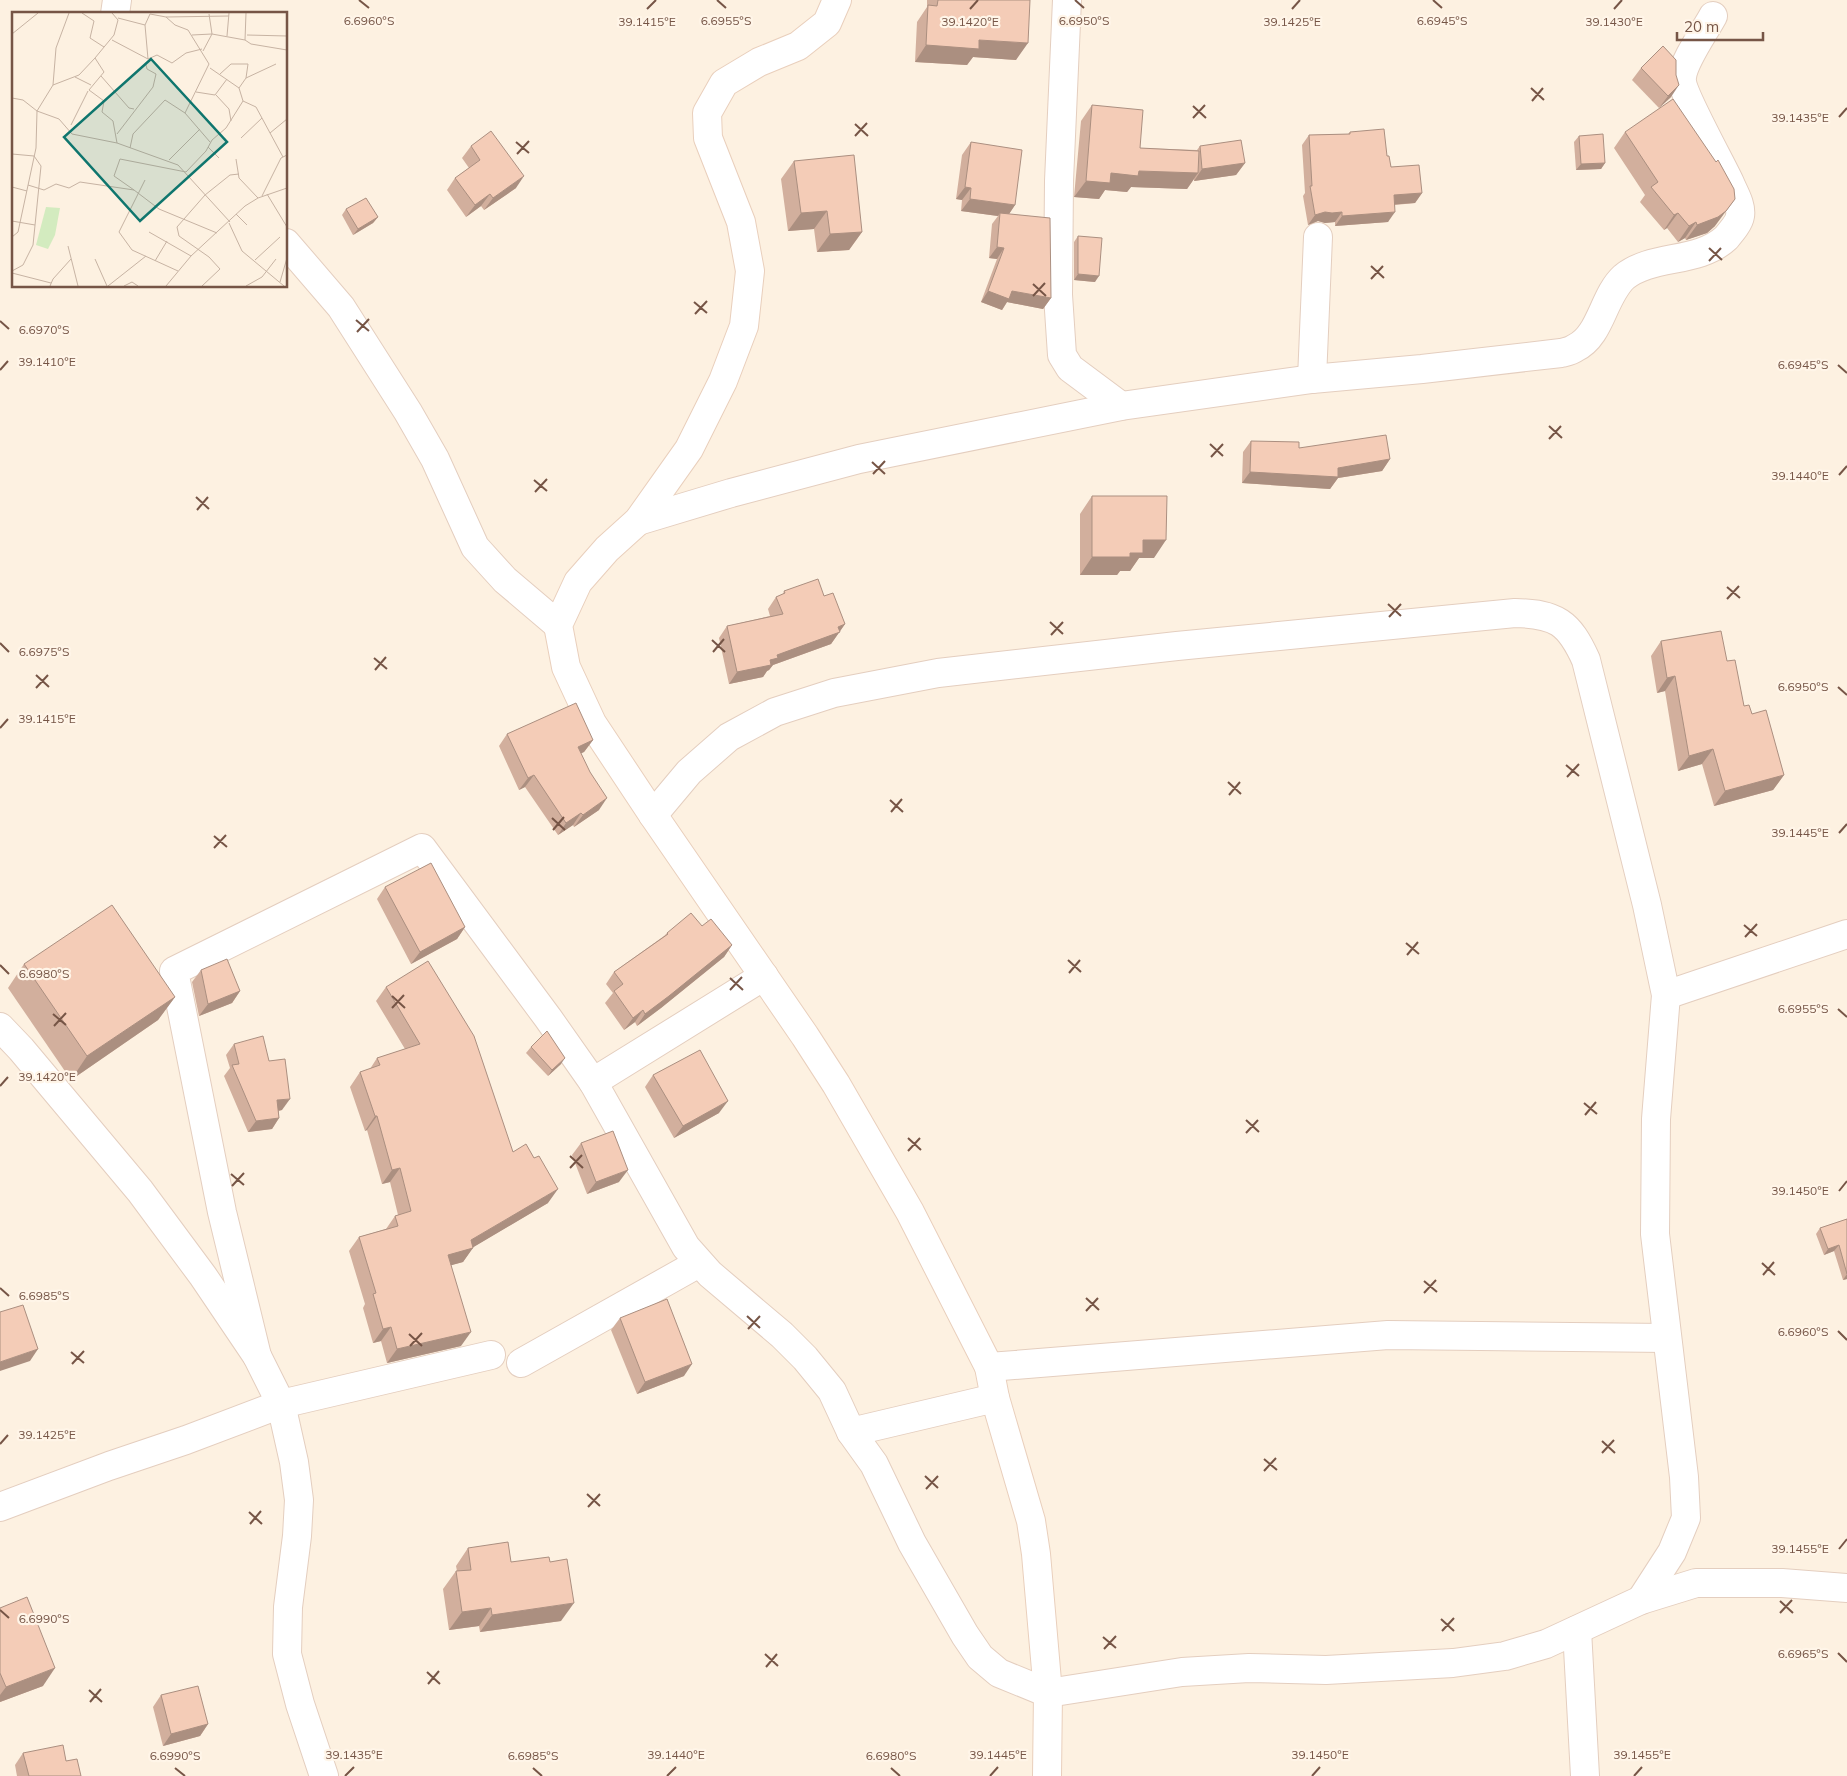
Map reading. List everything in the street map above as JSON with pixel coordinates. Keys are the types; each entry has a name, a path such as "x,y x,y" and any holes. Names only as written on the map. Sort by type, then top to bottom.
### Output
{"street":[{"path":"837,0 827,23 798,46 759,62 724,83 707,113 708,138 740,222 750,271 744,326 723,381 689,449 638,521 607,549 578,582 558,625 566,667 592,723 836,1084 910,1212 989,1367 995,1398 1030,1521 1036,1554 1048,1693 1046,1776"},
{"path":"1067,0 1059,181 1058,295 1062,355 1070,368 1121,406"},
{"path":"638,521 859,459 1121,406 1312,379 1561,353 1575,348 1591,335 1614,289 1623,278 1635,270 1707,249 1721,242 1740,215 1739,203 1687,98 1681,79 1684,68 1713,16"},
{"path":"1312,379 1318,237"},
{"path":"288,245 341,306 398,395 435,459 475,547 505,580 558,625"},
{"path":"653,815 689,772 730,737 775,712 834,693 938,673 1158,648 1515,613 1538,614 1555,620 1569,630 1577,640 1586,660 1647,905 1666,995 1656,1119 1655,1234 1684,1477 1686,1518 1672,1552 1641,1600"},
{"path":"257,1356 222,1212 174,971 422,848 593,1082 686,1247 699,1263 782,1335 805,1358 832,1391 851,1432 874,1464 912,1543 965,1636 980,1657 999,1673 1048,1693 1182,1672 1249,1668 1326,1670 1453,1663 1505,1656 1546,1644 1641,1600 1696,1583 1782,1583 1847,1588"},
{"path":"1666,995 1847,934"},
{"path":"593,1082 764,976"},
{"path":"0,1027 140,1191 203,1276 257,1356 281,1404 294,1462 299,1500 297,1536 288,1607 287,1654 300,1704 324,1776"},
{"path":"521,1363 699,1263"},
{"path":"989,1367 1388,1335 1666,1338"},
{"path":"0,1507 281,1404 491,1355"},
{"path":"851,1432 995,1398"},
{"path":"1577,1630 1585,1776"}],"building":[{"path":"938,0 1030,0 1028,43 979,40 979,49 926,45 928,5 937,6"},
{"path":"1663,46 1676,60 1676,75 1679,85 1668,96 1641,68"},
{"path":"1673,99 1716,162 1718,160 1734,189 1735,199 1726,211 1718,217 1697,225 1696,222 1689,226 1678,213 1674,215 1651,187 1658,182 1625,132"},
{"path":"1092,105 1143,110 1140,148 1199,151 1198,173 1139,171 1138,176 1111,173 1110,183 1086,181"},
{"path":"1384,129 1387,156 1389,156 1391,167 1419,165 1422,193 1394,195 1395,212 1342,216 1342,212 1325,212 1315,215 1310,186 1312,186 1309,135 1350,134 1350,132"},
{"path":"491,131 524,176 493,198 490,194 475,205 455,178 480,160 471,146"},
{"path":"1603,134 1605,163 1581,164 1579,136"},
{"path":"1241,140 1245,163 1202,169 1200,146"},
{"path":"971,142 1022,150 1015,205 970,199 971,188 965,187"},
{"path":"854,155 862,232 830,234 827,211 801,213 794,161"},
{"path":"366,198 378,217 358,229 346,209"},
{"path":"1000,213 1050,218 1051,298 1012,291 1009,299 988,291 1004,248 997,247"},
{"path":"1078,236 1102,238 1099,276 1078,274"},
{"path":"1386,435 1390,459 1338,468 1338,477 1250,472 1251,441 1299,442 1299,448"},
{"path":"1092,496 1167,496 1166,540 1143,540 1143,553 1130,553 1130,557 1092,557"},
{"path":"818,579 824,596 833,593 845,624 838,627 840,632 777,655 778,658 770,660 771,665 737,672 727,626 783,614 776,597 785,593 784,591"},
{"path":"1721,631 1727,661 1735,660 1744,706 1749,705 1752,714 1766,710 1784,775 1725,791 1713,749 1689,756 1675,676 1667,678 1661,641"},
{"path":"576,703 593,740 578,747 590,772 607,798 583,815 581,813 566,823 534,775 528,778 507,734"},
{"path":"431,863 465,927 420,952 385,887"},
{"path":"112,905 175,997 87,1056 24,964"},
{"path":"691,913 702,926 711,919 732,945 645,1014 643,1010 633,1018 614,991 623,984 614,972 668,934"},
{"path":"227,959 240,991 208,1004 201,970"},
{"path":"428,961 474,1036 513,1152 526,1144 534,1158 539,1156 558,1189 471,1240 473,1248 448,1255 471,1332 397,1349 391,1327 383,1329 373,1294 376,1293 359,1237 398,1226 395,1216 411,1211 400,1168 392,1170 377,1116 375,1116 360,1072 380,1065 377,1058 420,1044 386,987"},
{"path":"547,1031 565,1058 552,1070 531,1047"},
{"path":"263,1036 269,1061 285,1059 290,1099 277,1100 279,1118 256,1121 232,1065 239,1064 234,1044"},
{"path":"700,1050 728,1101 683,1126 653,1075"},
{"path":"613,1131 628,1170 596,1182 581,1143"},
{"path":"1847,1219 1847,1274 1839,1245 1828,1249 1820,1228"},
{"path":"667,1299 692,1364 645,1382 620,1318"},
{"path":"23,1305 38,1349 0,1362 0,1312"},
{"path":"508,1542 511,1562 549,1557 550,1562 567,1559 574,1603 492,1615 491,1608 462,1612 456,1571 471,1570 468,1548"},
{"path":"27,1597 55,1668 6,1687 0,1673 0,1608"},
{"path":"198,1686 208,1724 171,1734 161,1695"},
{"path":"63,1745 66,1761 77,1759 81,1776 29,1776 23,1753"}]}
